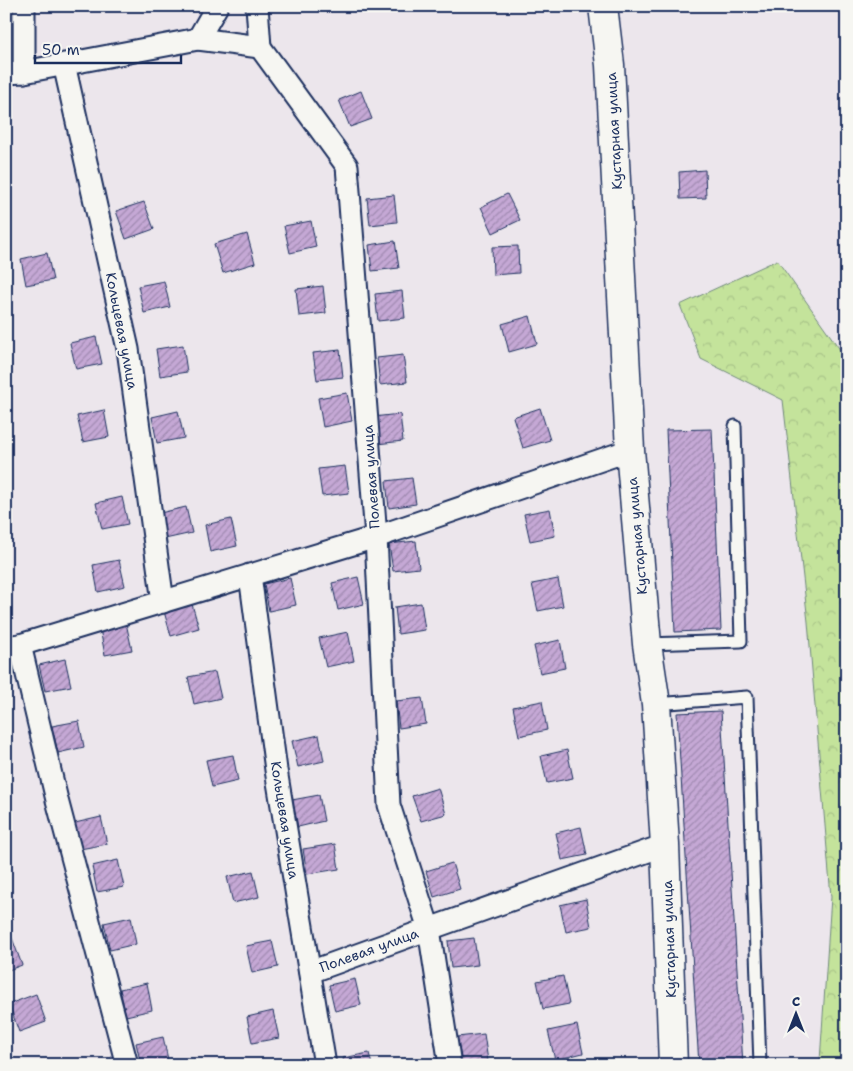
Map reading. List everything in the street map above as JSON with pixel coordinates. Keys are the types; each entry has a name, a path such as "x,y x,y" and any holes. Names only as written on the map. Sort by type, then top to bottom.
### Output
{"main road":[{"name":"Кустарная улица","path":"603,6 610,65 630,450 647,644 656,704 665,845 673,1065"}],"street":[{"path":"24,6 15,72 198,38 260,47 257,6"},
{"path":"198,38 217,6"},
{"name":"Полевая улица","path":"260,47 347,166 376,537 389,805 429,929 450,1065"},
{"name":"Кольцевая улица","path":"64,64 128,349 163,602"},
{"path":"127,1065 57,800 13,646 376,537 630,450"},
{"name":"Кольцевая улица","path":"250,575 276,770 325,1065"},
{"path":"429,929 665,845"},
{"name":"Полевая улица","path":"310,972 429,929"}],"lane":[{"path":"647,644 741,641 735,426"},
{"path":"656,704 747,697 760,1065"}],"green space":[{"path":"777,260 841,351 847,364 847,1065 826,1065 820,1061 831,897 808,622 783,400 701,359 680,305"}],"building":[{"path":"361,91 372,119 350,127 339,100"},
{"path":"705,170 706,198 680,199 679,172"},
{"path":"507,194 520,220 493,233 481,207"},
{"path":"394,195 397,222 370,225 367,198"},
{"path":"144,202 154,229 126,239 116,211"},
{"path":"311,221 316,247 290,253 284,226"},
{"path":"247,234 255,263 223,273 214,244"},
{"path":"395,241 399,268 372,271 369,245"},
{"path":"518,246 519,273 493,275 492,247"},
{"path":"47,253 53,280 26,285 21,259"},
{"path":"164,281 170,307 144,313 138,286"},
{"path":"323,286 326,313 299,316 296,289"},
{"path":"402,291 405,318 378,321 375,294"},
{"path":"530,316 537,344 509,352 502,324"},
{"path":"96,337 102,364 76,369 70,343"},
{"path":"183,345 187,372 160,376 156,349"},
{"path":"340,350 343,377 317,380 313,353"},
{"path":"403,355 407,382 380,385 377,358"},
{"path":"347,393 352,421 323,427 318,398"},
{"path":"540,408 550,440 523,448 513,417"},
{"path":"104,410 109,437 83,442 77,416"},
{"path":"178,411 184,438 157,443 152,417"},
{"path":"400,414 403,441 377,444 373,417"},
{"path":"712,429 721,630 675,632 666,430"},
{"path":"345,466 349,493 322,496 318,469"},
{"path":"412,478 416,504 389,508 386,481"},
{"path":"122,497 128,524 102,529 96,503"},
{"path":"186,507 192,533 165,539 160,513"},
{"path":"550,509 555,536 530,541 524,514"},
{"path":"231,519 237,546 210,552 205,525"},
{"path":"416,541 419,568 393,571 389,544"},
{"path":"119,560 125,586 98,592 93,565"},
{"path":"358,577 364,604 338,610 332,583"},
{"path":"290,578 296,605 269,611 264,584"},
{"path":"558,579 563,606 538,611 532,584"},
{"path":"191,601 199,628 171,636 163,608"},
{"path":"421,603 425,630 398,634 395,607"},
{"path":"126,623 132,650 105,655 100,629"},
{"path":"348,632 354,661 326,667 319,638"},
{"path":"560,640 565,668 540,673 534,646"},
{"path":"65,659 71,686 45,691 39,665"},
{"path":"215,672 221,698 194,704 188,677"},
{"path":"422,698 426,724 399,728 396,701"},
{"path":"542,701 547,730 519,736 513,707"},
{"path":"721,711 743,1065 699,1065 677,713"},
{"path":"79,721 84,747 58,753 52,726"},
{"path":"319,735 324,761 298,767 292,741"},
{"path":"567,750 573,778 547,783 541,756"},
{"path":"233,755 238,781 212,787 206,760"},
{"path":"438,788 446,814 421,821 412,796"},
{"path":"319,795 324,821 298,827 292,800"},
{"path":"101,817 107,844 80,849 75,823"},
{"path":"581,827 587,855 562,860 556,833"},
{"path":"335,844 339,869 307,874 303,849"},
{"path":"118,860 124,887 97,892 92,866"},
{"path":"452,863 460,889 434,897 426,871"},
{"path":"253,871 259,897 233,903 227,877"},
{"path":"586,899 591,927 566,932 560,905"},
{"path":"131,917 136,944 110,950 104,923"},
{"path":"12,938 22,965 6,971 6,940"},
{"path":"474,938 478,965 451,968 448,941"},
{"path":"272,941 278,967 252,973 246,946"},
{"path":"563,976 569,1004 543,1009 537,981"},
{"path":"355,979 361,1005 335,1011 329,985"},
{"path":"147,983 152,1010 126,1016 120,989"},
{"path":"36,994 46,1022 19,1032 9,1004"},
{"path":"273,1011 279,1038 252,1043 247,1017"},
{"path":"577,1025 583,1053 555,1060 548,1031"},
{"path":"484,1034 488,1061 461,1064 457,1037"},
{"path":"163,1037 169,1064 141,1065 136,1043"},
{"path":"369,1053 372,1065 344,1065 343,1058"}]}
